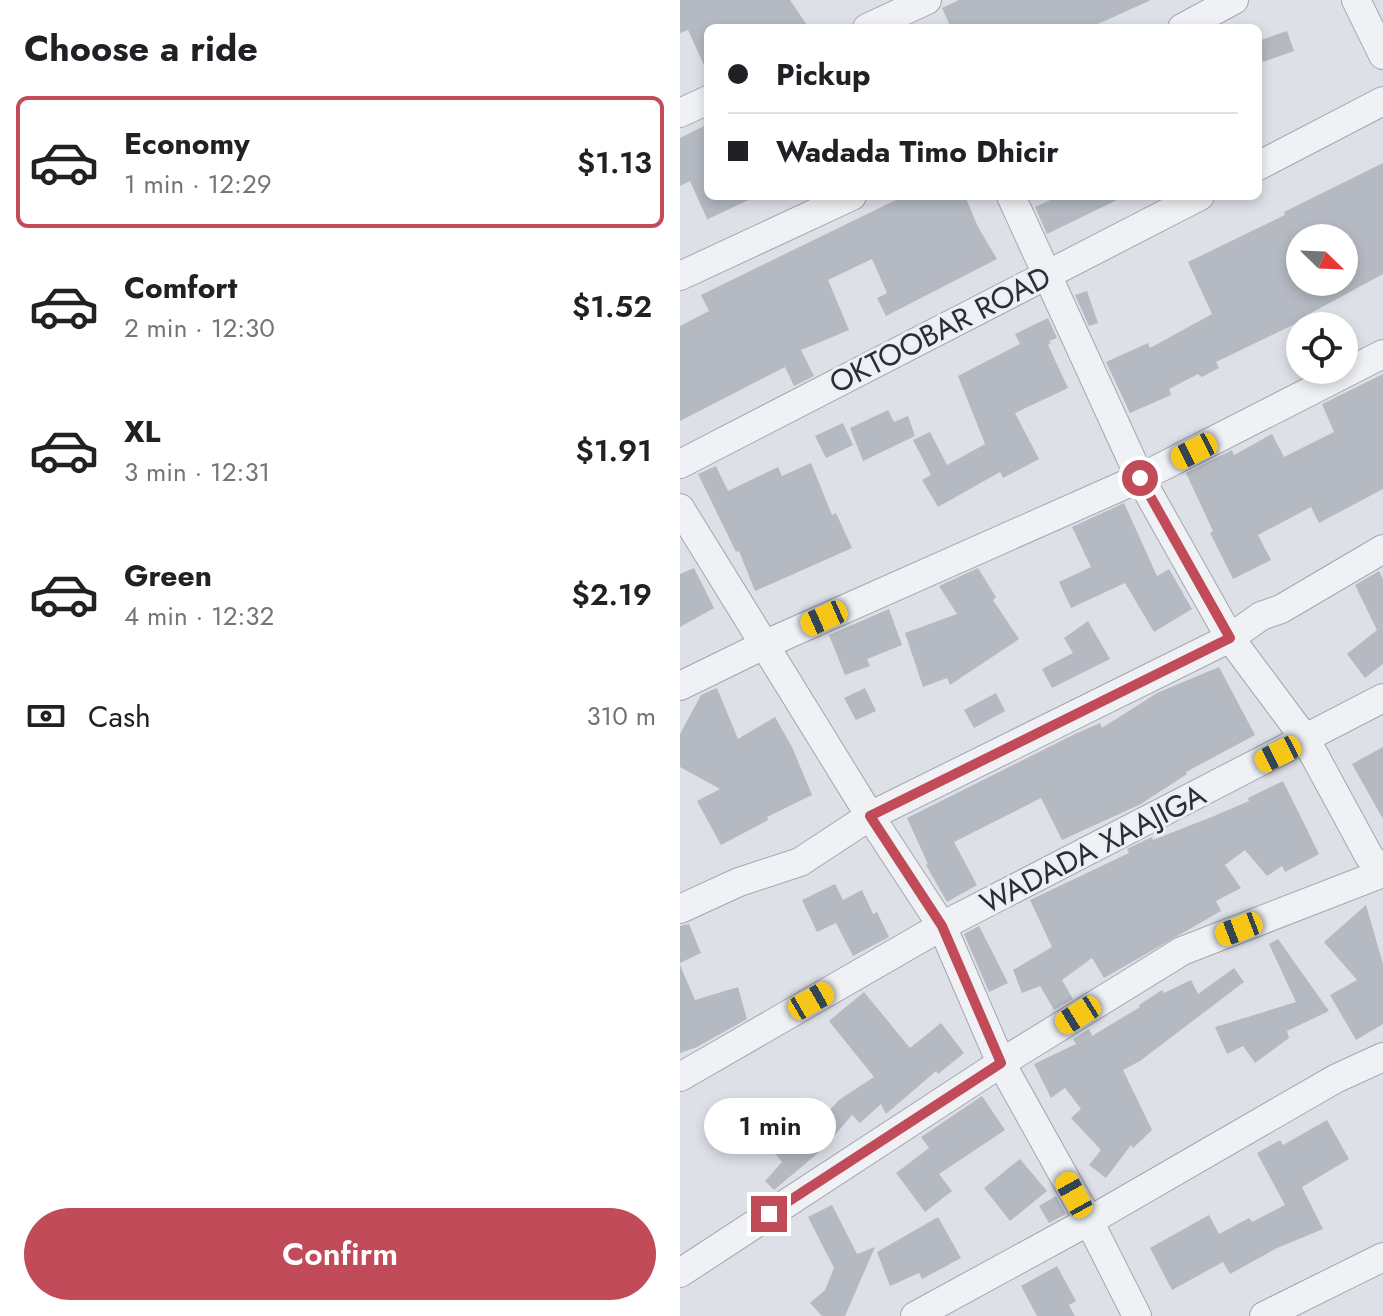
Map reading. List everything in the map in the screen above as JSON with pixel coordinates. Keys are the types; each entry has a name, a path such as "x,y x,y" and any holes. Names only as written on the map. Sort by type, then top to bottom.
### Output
{"street":[{"path":"1189,24 1234,0"},
{"path":"1356,0 1383,55"},
{"path":"878,24 919,9"},
{"path":"1262,164 1383,101"},
{"path":"680,113 704,102"},
{"path":"680,276 843,200"},
{"path":"680,1273 1001,1063 1182,951 1383,873 1369,856 1306,740 1230,638 1140,478 1013,200"},
{"name":"OKTOOBAR ROAD","path":"680,464 1192,200"},
{"path":"680,686 766,644 1140,478 1383,354"},
{"path":"680,508 870,816 942,926 1001,1063 1089,1221 1137,1316"},
{"path":"680,909 739,882 800,862 870,816 1230,638 1261,616 1281,609 1383,549"},
{"name":"WADADA XAAJIGA","path":"680,1077 942,926 1383,698"},
{"path":"915,1316 1089,1221 1335,1079 1383,1057"},
{"path":"1264,1316 1383,1257"}],"building":[{"path":"680,0 790,0 806,24 704,24 704,65 688,30 680,33"},
{"path":"959,0 1151,0 1098,24 949,24 942,8"},
{"path":"1287,31 1294,51 1263,62 1262,40"},
{"path":"704,126 704,200 748,200 708,221 690,181 680,186 680,138"},
{"path":"1383,163 1383,274 1358,288 1358,224 1286,224 1286,296 1342,296 1313,312 1286,312 1286,328 1216,362 1219,368 1202,377 1198,374 1169,389 1171,395 1130,413 1106,362 1148,343 1150,348 1212,314 1188,262 1285,215 1284,212"},
{"path":"896,200 967,200 997,259 886,316 877,298 887,293 872,259 828,280 849,330 801,350 814,376 794,386 785,367 680,421 680,326 709,311 701,295"},
{"path":"1050,200 1117,200 1047,234 1035,207"},
{"path":"1087,291 1098,323 1089,326 1075,295"},
{"path":"1048,318 1057,338 1049,341 1051,343 1048,345 1068,388 1015,413 1039,459 1003,478 1000,472 938,507 922,480 931,475 913,440 930,432 947,465 985,444 958,376 1020,344 1015,334"},
{"path":"1383,374 1383,489 1319,523 1311,507 1258,535 1271,560 1233,579 1186,473 1232,450 1234,455 1272,434 1284,457 1334,432 1322,404"},
{"path":"888,410 894,422 908,416 915,436 863,461 850,428"},
{"path":"843,423 853,445 826,458 815,436"},
{"path":"811,463 832,515 836,513 852,548 755,591 739,551 736,552 698,474 716,466 728,491 778,467 782,476"},
{"path":"1124,503 1157,576 1169,569 1192,609 1154,632 1125,583 1071,608 1059,582 1091,567 1072,527"},
{"path":"694,568 714,608 680,627 680,574"},
{"path":"978,568 996,597 993,600 1019,639 950,685 947,678 923,687 905,633 957,614 939,586"},
{"path":"1379,571 1383,579 1383,664 1365,678 1347,654 1377,630 1355,585"},
{"path":"889,609 902,645 867,659 870,666 845,675 829,635"},
{"path":"1088,621 1110,659 1052,688 1042,669 1073,653 1064,638"},
{"path":"1219,667 1255,735 1186,772 1141,804 1062,840 1041,798 954,842 977,885 947,902 926,865 907,818 1075,734 1100,723 1102,728 1157,693"},
{"path":"717,688 738,739 775,717 792,747 812,795 721,845 697,801 720,789 680,767 680,734 701,695"},
{"path":"865,688 876,711 856,720 844,698"},
{"path":"996,693 1005,711 974,728 964,710"},
{"path":"1383,747 1383,819 1352,764"},
{"path":"1283,781 1319,854 1285,872 1282,866 1267,876 1245,850 1225,865 1241,888 1216,901 1221,911 1104,978 1092,958 1062,980 1073,999 1054,1010 1040,986 1022,993 1013,970 1052,947 1030,900 1129,853 1127,849 1152,837 1153,840 1214,816 1249,801 1248,798"},
{"path":"835,884 843,900 862,890 873,914 877,912 889,937 853,956 836,923 817,932 802,900"},
{"path":"1366,905 1383,964 1383,1024 1356,1040 1330,995 1357,980 1324,942"},
{"path":"689,924 701,953 680,963 680,926"},
{"path":"979,926 1008,983 989,992 964,934"},
{"path":"1278,939 1329,1011 1287,1031 1289,1038 1255,1063 1243,1046 1227,1054 1215,1027 1296,1002 1269,944"},
{"path":"680,965 695,1000 738,987 747,1019 680,1053"},
{"path":"1234,968 1244,982 1140,1061 1123,1070 1152,1130 1133,1148 1131,1145 1106,1178 1089,1165 1101,1150 1071,1118 1081,1109 1065,1088 1051,1098 1034,1064 1076,1044 1073,1039 1089,1029 1092,1036 1162,990 1164,993 1191,980 1198,994"},
{"path":"864,992 910,1048 941,1023 964,1053 938,1074 936,1071 886,1114 881,1104 860,1123 852,1115 824,1148 774,1190 765,1181 782,1162 765,1141 794,1129 799,1144 839,1100 874,1077 829,1021"},
{"path":"982,1096 1005,1130 939,1174 952,1191 925,1212 896,1173 929,1148 921,1137"},
{"path":"1327,1120 1349,1159 1302,1187 1323,1229 1275,1249 1230,1274 1223,1262 1172,1290 1150,1248 1209,1215 1219,1234 1249,1218 1252,1222 1285,1205 1257,1153 1280,1140 1283,1145"},
{"path":"1020,1159 1047,1191 1010,1221 984,1188"},
{"path":"1056,1196 1066,1214 1049,1223 1039,1206"},
{"path":"832,1205 857,1254 875,1247 845,1316 822,1316 810,1303 825,1290 834,1268 808,1217"},
{"path":"938,1217 961,1258 922,1279 919,1273 890,1286 877,1252"},
{"path":"1057,1266 1076,1301 1069,1305 1075,1316 1037,1316 1021,1286"}],"route":[{"path":"769,1214 1001,1063 942,926 870,816 1230,638 1140,478"}]}
